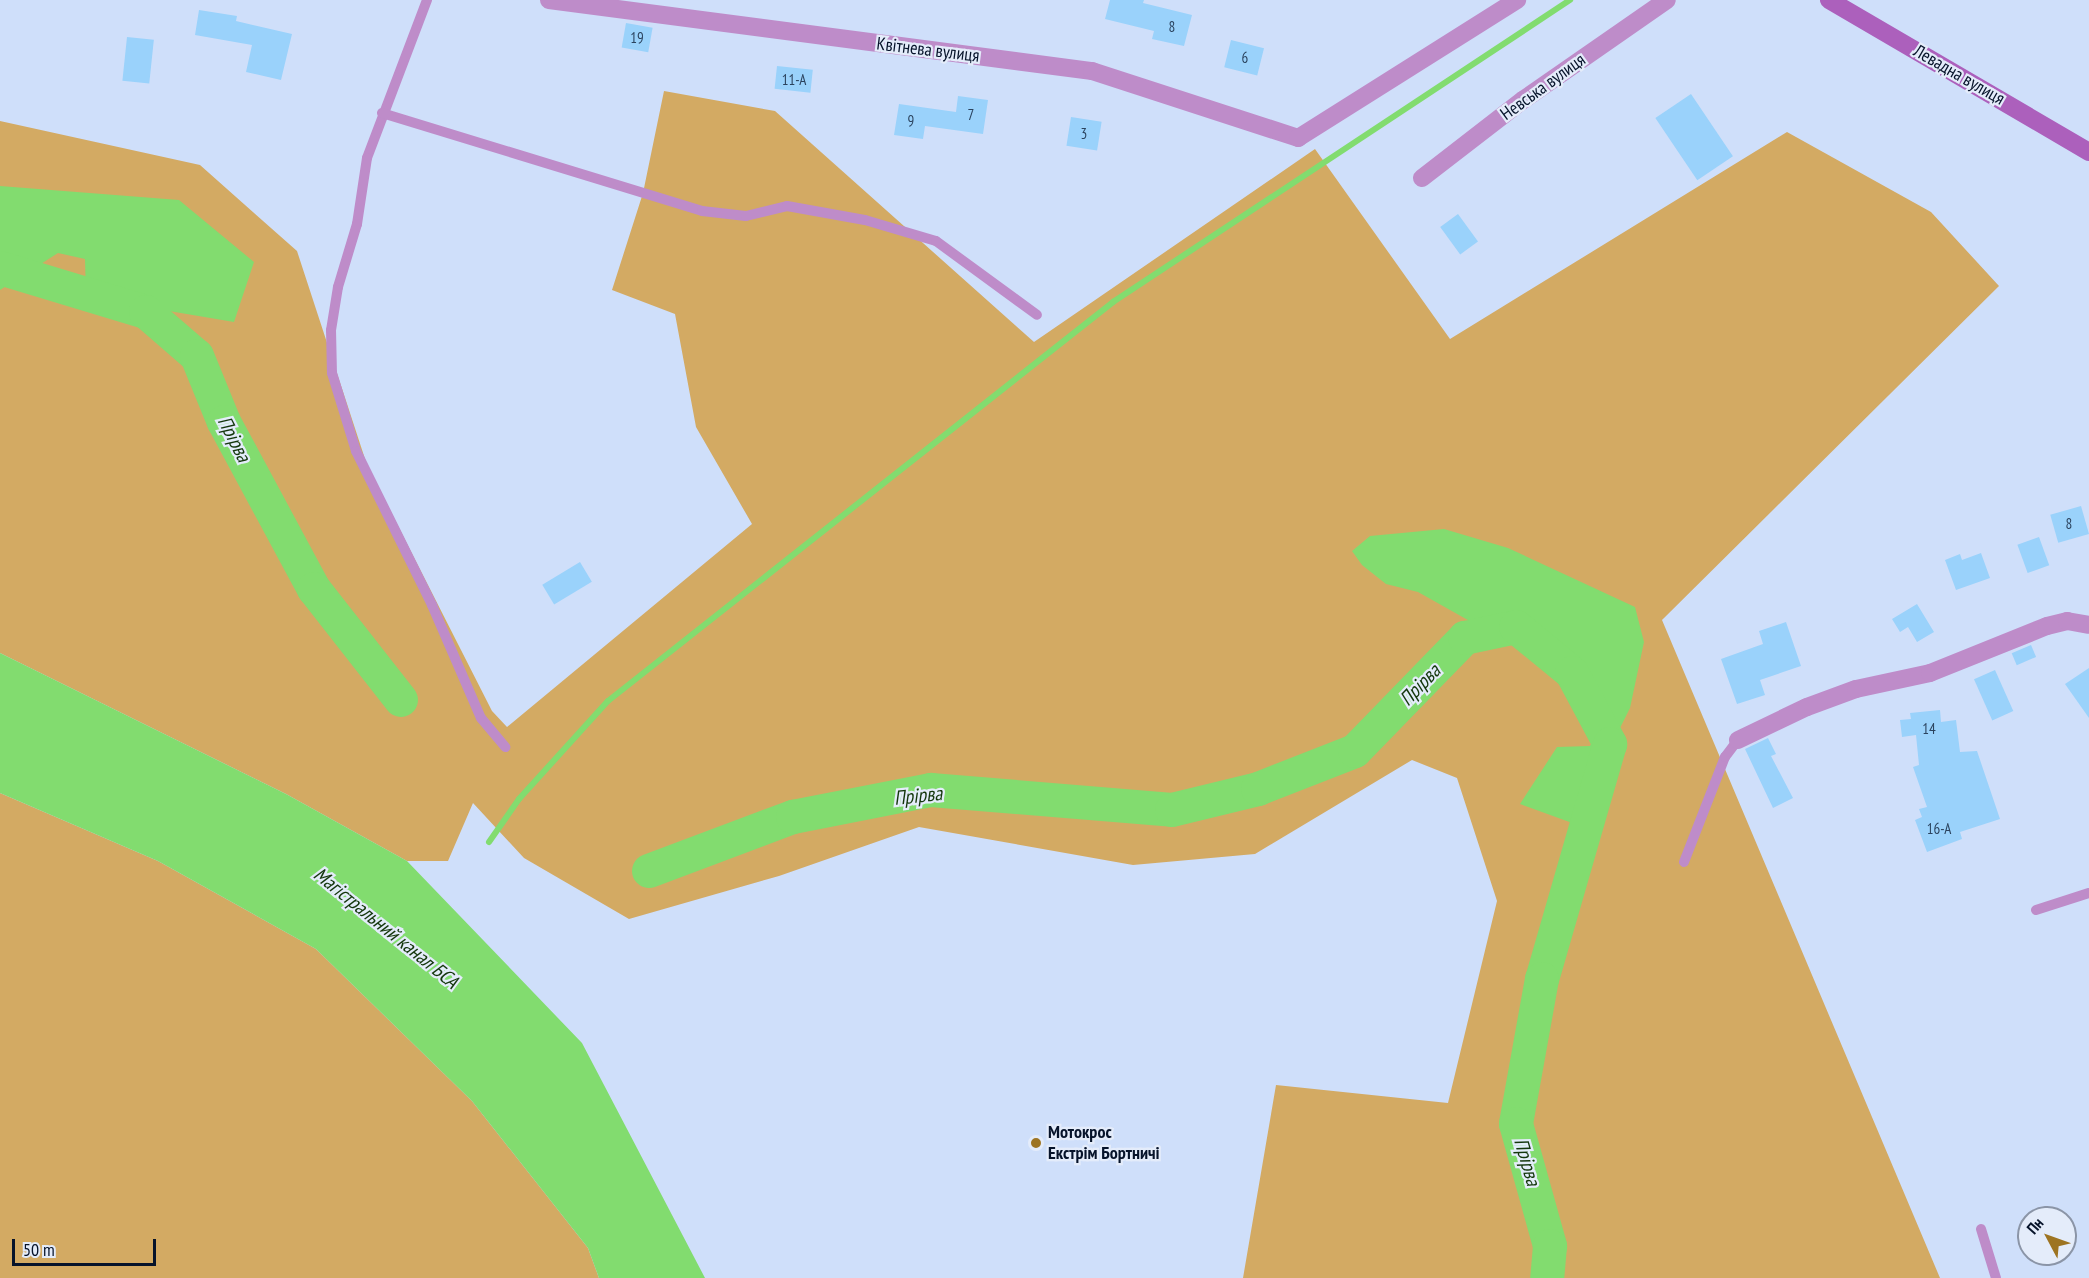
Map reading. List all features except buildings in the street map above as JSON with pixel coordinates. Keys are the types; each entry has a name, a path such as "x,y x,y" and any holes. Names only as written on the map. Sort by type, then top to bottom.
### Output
{"street":[{"name":"Квітнева вулиця","path":"549,0 1092,71 1298,138 1517,0"},
{"name":"Невська вулиця","path":"1422,178 1523,100 1667,0"},
{"name":"Левадна вулиця","path":"1829,0 2089,152"},
{"path":"1738,740 1807,706 1856,689 1930,673 2047,626 2067,621 2089,625"}],"lane":[{"path":"427,0 382,113 367,158 357,224 338,287 331,330 332,373 356,451 432,605 481,718 505,747"},
{"path":"382,113 702,211 746,216 787,206 865,220 936,241 1037,315"},
{"path":"1684,862 1725,757 1738,740"},
{"path":"2036,910 2089,893"},
{"path":"1981,1229 1996,1278"}],"shaded area":[{"path":"664,91 775,111 1034,342 1315,149 1450,339 1787,132 1931,212 1999,286 1662,620 1940,1278 1243,1278 1276,1085 1448,1103 1497,901 1457,778 1412,760 1255,854 1133,865 919,827 779,876 629,919 524,858 473,803 448,861 407,861 286,794 0,653 0,121 200,165 297,251 367,465 492,711 507,727 752,524 696,427 675,314 612,290 643,193"},
{"path":"0,793 158,861 316,949 472,1101 588,1248 599,1278 0,1278"}],"water":[{"path":"0,186 179,200 254,262 234,322 86,297 85,259 58,253 0,290"},
{"path":"1444,529 1508,548 1635,607 1644,642 1630,708 1619,730 1616,781 1587,800 1575,824 1520,804 1557,747 1590,746 1603,714 1588,686 1556,651 1507,642 1418,592 1386,584 1362,565 1352,551 1370,536"},
{"name":"Магістральний канал БСА","path":"0,653 286,794 407,861 582,1043 705,1278 599,1278 588,1248 472,1101 316,949 158,861 0,793"}],"waterway":[{"path":"489,842 519,799 608,701 1113,302 1570,0"},
{"name":"Прірва","path":"0,268 146,312 197,356 224,422 314,589 401,700"},
{"name":"Прірва","path":"649,871 793,817 931,790 1172,810 1258,789 1355,751 1465,638 1516,627 1572,673 1610,744 1542,979 1516,1124 1550,1246 1547,1278"}],"place":[{"name":"Мотокрос Екстрім Бортничі","path":"1036,1143"}]}
